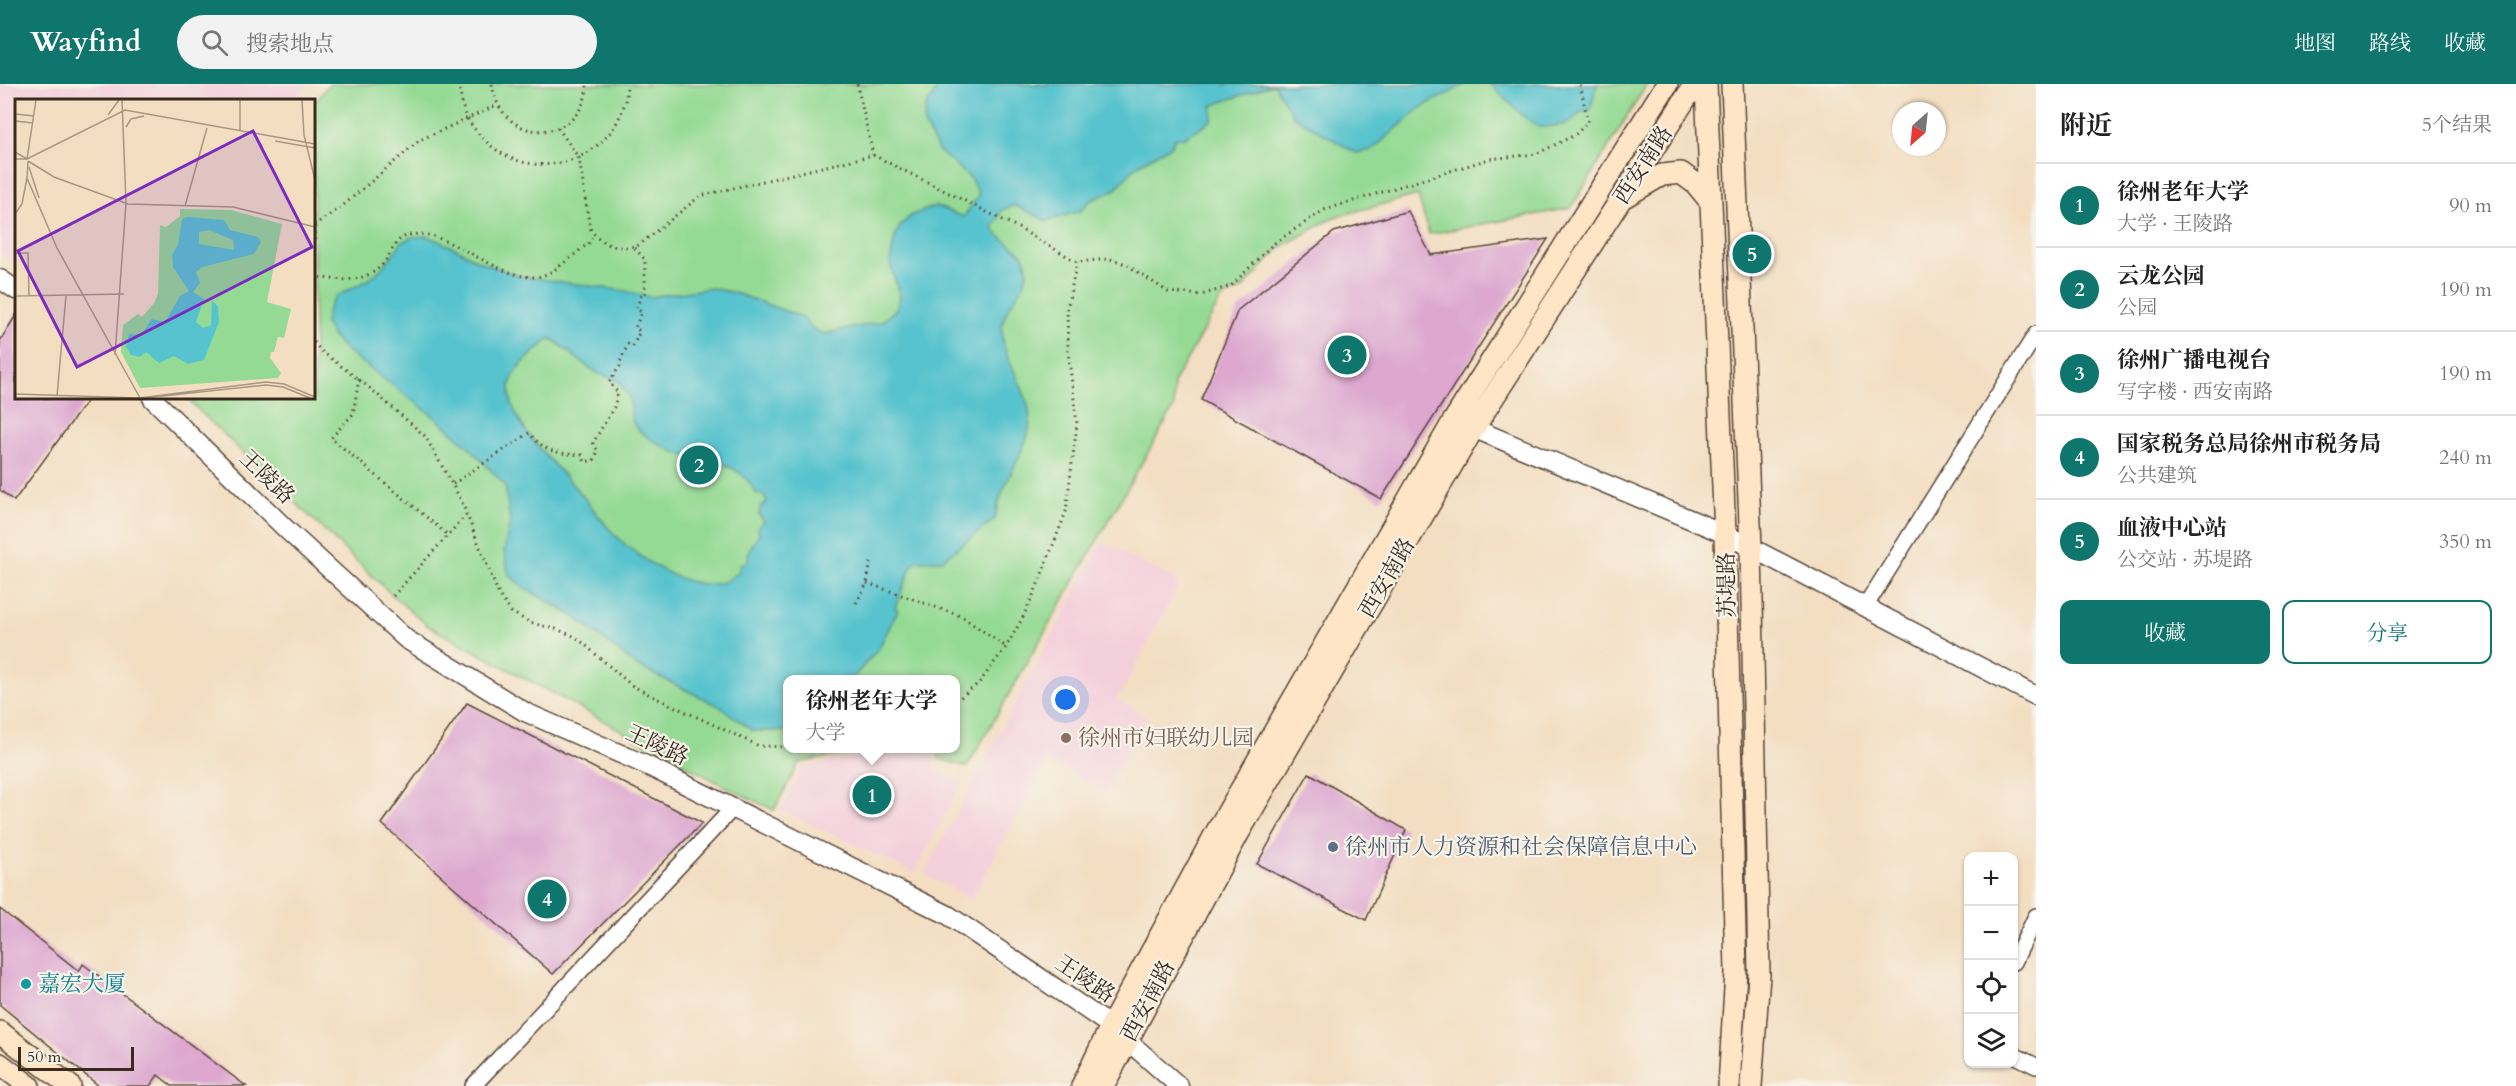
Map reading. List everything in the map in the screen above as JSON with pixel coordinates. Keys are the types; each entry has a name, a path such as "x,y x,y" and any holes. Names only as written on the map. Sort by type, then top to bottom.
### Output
{"main road":[{"name":"西安南路","path":"1103,1086 1119,1033 1217,831 1454,420 1667,84"},
{"name":"西安南路","path":"1083,1086 1119,1033 1238,834 1473,429 1695,84"},
{"name":"苏堤路","path":"1706,84 1725,534 1736,972 1729,1086"},
{"name":"苏堤路","path":"1732,84 1750,548 1759,975 1751,1086"},
{"path":"1621,199 1662,175 1681,173 1696,184 1710,201"},
{"path":"0,1032 70,1086"},
{"path":"0,1064 29,1086"}],"street":[{"path":"0,279 15,289"},
{"path":"1865,607 2036,334"},
{"name":"王陵路","path":"153,399 287,530 406,639 525,712 648,766 948,915 1119,1033 1179,1086"},
{"path":"1454,420 1725,534 2036,696"},
{"path":"473,1086 732,808"},
{"path":"2014,960 2036,916"},
{"path":"2018,1057 2036,1066"}],"path":[{"path":"459,84 463,109 477,134 499,153 526,164 553,165 579,158 601,144 618,122 627,97 627,84"},
{"path":"492,84 501,112 513,123 527,130 543,131 558,128 571,120 581,108 587,93 587,84"},
{"path":"857,84 873,155"},
{"path":"558,128 579,158 590,228 594,236 616,247 627,249 639,245 700,196 873,155 1016,226 1077,262 1110,259 1126,264 1168,292 1201,295 1231,286 1273,244 1324,210 1490,159 1536,154 1575,135 1588,122 1580,84"},
{"path":"315,224 339,209 420,141 497,105"},
{"path":"315,276 336,281 372,273 383,263 393,245 400,238 413,234 429,234 498,267 519,274 544,275 589,243 594,236"},
{"path":"453,484 529,433 540,446 555,453 582,455 585,462 594,460 598,451 593,443 614,407 618,393 609,381 621,366 620,362 628,344 633,346 640,331 635,328 642,312 636,309 641,296 645,295 645,260 634,247"},
{"path":"960,698 979,683 1006,647 1036,589 1066,512 1077,424 1068,350 1067,309 1077,262"},
{"path":"315,343 320,350 425,436 453,484 467,514 499,595 512,612 531,623 576,637 631,685 654,697 759,746 783,747"},
{"path":"358,379 353,414 331,438 448,535"},
{"path":"393,596 467,514"},
{"path":"856,603 867,583 871,561"},
{"path":"867,583 961,616 1006,647"}],"shaded area":[{"path":"0,84 307,84 296,99 15,99 15,264 0,253"},
{"name":"徐州市妇联幼儿园","path":"1102,541 1180,583 1117,700 1146,716 1106,792 1046,760 972,899 924,874"},
{"path":"875,753 931,753 934,770 962,781 915,873 781,810 802,768"}],"green space":[{"path":"329,84 1647,84 1571,208 1429,234 1418,195 1334,217 1281,247 1242,289 1221,299 1174,382 1174,407 967,767 939,759 938,753 960,753 960,675 783,675 783,753 847,753 799,763 774,810 726,787 428,626 393,596 187,399 315,399 315,103"}],"water":[{"path":"940,84 1274,84 1213,105 1212,120 1183,138 1175,137 1172,145 1136,166 1115,190 1090,201 1080,211 1047,221 1014,205 1002,210 993,228 1001,238 1020,252 1026,263 1026,280 1006,313 1002,336 1005,350 1028,404 1030,419 1028,434 1005,486 995,519 942,560 917,561 912,565 895,608 898,610 879,648 855,675 783,675 783,731 753,731 719,706 637,666 572,615 524,588 509,575 504,552 510,522 505,485 468,446 436,418 335,340 325,323 328,309 335,297 368,280 383,267 402,242 411,237 427,236 478,261 519,276 625,291 650,297 712,288 735,293 802,317 811,328 823,334 881,322 896,309 900,297 890,263 895,237 900,226 912,215 936,206 964,217 979,194 970,178 939,151 924,124 926,107","holes":["550,338 579,361 619,382 630,399 634,425 646,436 678,453 734,469 742,474 756,493 765,496 767,503 761,505 759,515 764,521 758,527 759,534 749,550 748,562 740,564 739,572 724,582 695,583 650,563 614,534 526,431 513,407 510,395 510,386 517,370"]},
{"path":"1274,84 1466,84 1420,108 1372,150 1356,153 1293,116"},
{"path":"1490,84 1597,84 1590,110 1579,113 1576,118 1567,123 1539,127 1522,115"}],"building":[{"path":"1408,211 1431,255 1548,239 1381,499 1201,400 1238,310 1334,232"},
{"path":"15,317 15,399 88,399 14,501 0,490 0,341"},
{"path":"467,703 702,823 553,974 382,824"},
{"name":"徐州市人力资源和社会保障信息中心","path":"1309,773 1406,830 1366,920 1257,864"},
{"path":"0,909 79,971 83,964 246,1086 172,1086 158,1075 150,1086 99,1086 0,1005"}],"place":[{"name":"血液中心站","path":"1752,254"},
{"name":"徐州广播电视台","path":"1347,355"},
{"name":"云龙公园","path":"699,465"},
{"name":"徐州市妇联幼儿园","path":"1066,738"},
{"name":"徐州老年大学","path":"872,795"},
{"name":"徐州市人力资源和社会保障信息中心","path":"1333,847"},
{"name":"国家税务总局徐州市税务局","path":"547,899"},
{"name":"嘉宏大厦","path":"26,984"}]}
